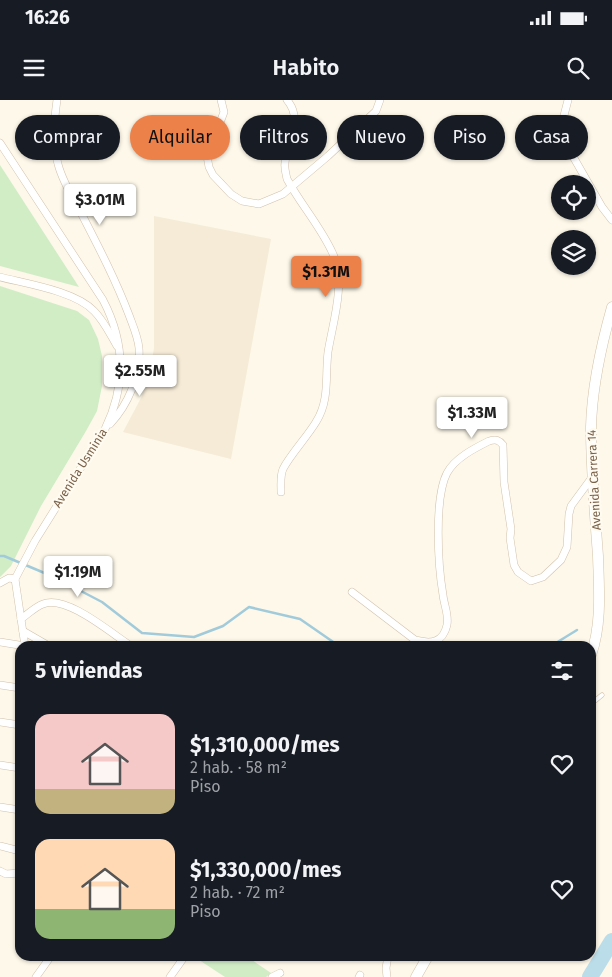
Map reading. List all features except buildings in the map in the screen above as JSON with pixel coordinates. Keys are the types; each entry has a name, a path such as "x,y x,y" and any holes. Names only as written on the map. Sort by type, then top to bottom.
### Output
{"main road":[{"name":"Avenida Carrera 14","path":"594,641 599,598 593,476 592,408 601,349 612,307"},
{"path":"416,977 425,961"}],"street":[{"path":"57,100 54,119 54,145 58,165 70,193 118,286 137,337 139,349 137,367 125,405 105,429"},
{"path":"221,100 224,107 223,116 209,146 207,156 213,175 231,194 242,201 252,204 271,200 292,187 370,116 376,110 380,100"},
{"path":"281,492 280,483 283,469 317,421 325,403 328,353 337,292 337,270 333,255 287,179 284,165 294,130 295,116 293,107 287,100"},
{"path":"568,100 561,127 563,139 598,200 612,220"},
{"name":"Avenida Usminia","path":"0,143 103,300 118,335 120,351 120,377 113,413 25,558 15,579"},
{"path":"0,277 66,295 85,303 101,320 120,351"},
{"path":"437,641 444,634 448,619 441,580 438,509 445,478 455,463 494,439 500,441 503,445 503,477 514,565 518,572 531,581 543,577 561,560 567,547 571,506 593,476"},
{"path":"0,582 9,578 15,579 24,641"},
{"path":"352,592 418,641"},
{"path":"21,619 43,603 59,602 91,618 124,641"},
{"path":"23,631 40,641"},
{"path":"0,642 15,644"},
{"path":"0,685 15,687"},
{"path":"0,722 15,724"},
{"path":"0,765 15,767"},
{"path":"0,807 15,809"},
{"path":"0,846 15,850"},
{"path":"0,872 15,873"},
{"path":"36,977 47,961"},
{"path":"170,977 181,961"},
{"path":"387,961 386,968 388,977"},
{"path":"272,977 280,973"}],"lane":[{"path":"596,700 602,695"}],"shaded area":[{"path":"154,216 271,239 231,459 123,432 142,396 150,372 154,348"}],"green space":[{"path":"0,165 79,287 0,266"},
{"path":"0,286 77,311 89,320 98,339 102,356 102,386 97,411 41,506 11,566 0,577"},
{"path":"201,961 253,961 271,973 266,977 225,977"}],"waterway":[{"path":"0,556 54,577 102,602 142,633 194,637 223,626 249,607 300,619 332,641"},
{"path":"559,641 577,630"},
{"path":"590,977 612,941"}]}
